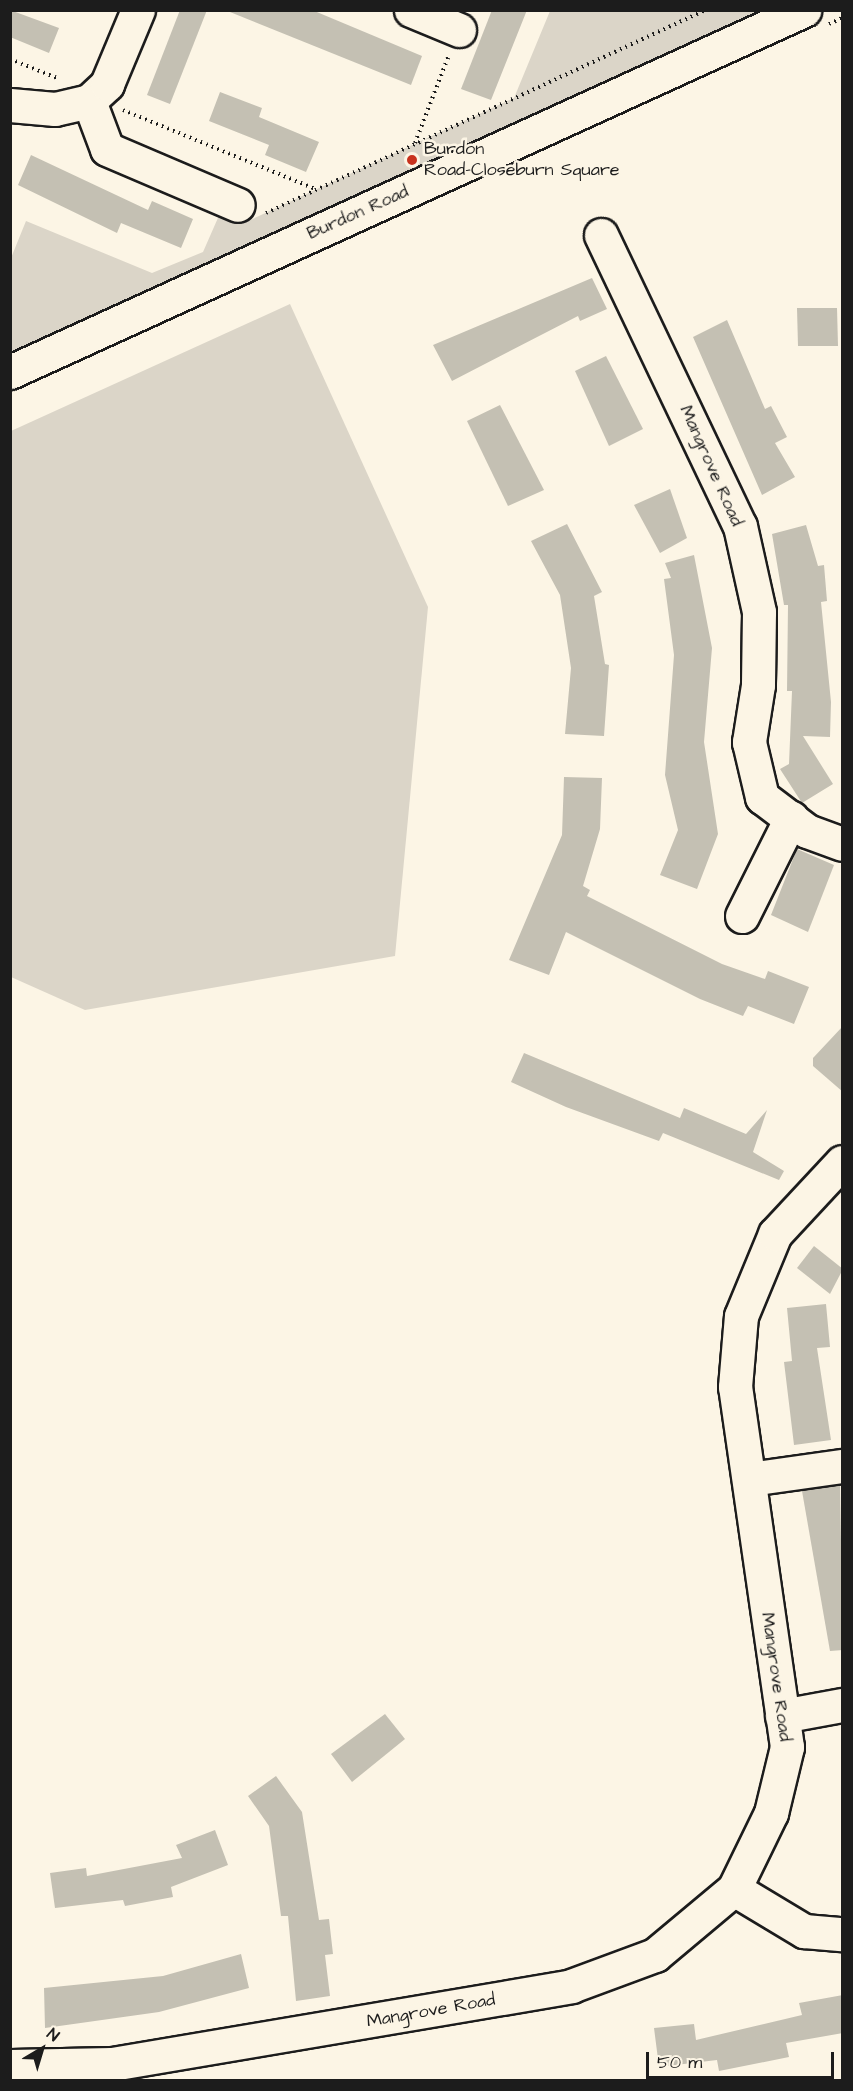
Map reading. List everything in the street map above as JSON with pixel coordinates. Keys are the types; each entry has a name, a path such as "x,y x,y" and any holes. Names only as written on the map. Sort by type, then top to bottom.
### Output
{"street":[{"path":"138,10 98,93 107,149 246,211"},
{"path":"411,10 459,30"},
{"name":"Burdon Road","path":"10,372 799,12"},
{"path":"10,105 55,109 98,93"},
{"name":"Mangrove Road","path":"601,234 740,526 759,612 758,686 749,742 762,797 790,818 843,844"},
{"path":"742,916 790,818"},
{"name":"Mangrove Road","path":"10,2066 112,2064 571,1986 655,1955 734,1889 771,1813 787,1747 735,1387 741,1316 775,1234 843,1162"},
{"path":"749,1479 843,1466"},
{"path":"782,1716 843,1705"},
{"path":"734,1889 804,1931 843,1934"}],"path":[{"path":"246,211 316,190 706,10"},
{"path":"414,144 459,30"},
{"path":"98,93 122,110 316,190"}],"shaded area":[{"path":"550,11 796,11 11,372 11,258 26,221 152,273 203,252 221,211 244,223 514,98"},
{"path":"290,304 428,607 395,956 85,1010 11,977 11,431"}],"building":[{"path":"10,10 59,28 49,53 10,37"},
{"path":"180,10 207,10 170,104 147,95"},
{"path":"225,10 312,10 422,56 411,85"},
{"path":"492,10 527,10 491,100 461,89"},
{"path":"220,92 262,108 259,117 319,142 306,172 265,155 269,145 209,121"},
{"path":"31,155 148,210 152,201 193,219 181,248 121,223 117,233 18,185"},
{"path":"592,278 607,309 580,321 578,316 452,381 433,345"},
{"path":"797,308 837,308 838,346 798,346"},
{"path":"727,320 765,409 771,406 787,437 775,443 795,477 762,495 693,337"},
{"path":"606,356 643,429 609,446 575,371"},
{"path":"500,405 544,490 508,506 467,421"},
{"path":"670,489 687,538 660,553 634,505"},
{"path":"567,524 602,592 594,596 605,664 609,665 604,736 565,734 571,668 560,595 531,541"},
{"path":"806,525 818,566 824,565 827,601 821,602 831,702 830,737 803,736 833,784 802,803 780,769 789,764 792,691 787,691 788,605 784,605 772,534"},
{"path":"694,555 712,648 704,742 718,834 697,889 660,875 678,830 665,775 674,655 664,579 671,578 665,563"},
{"path":"564,777 602,778 600,829 583,886 590,890 587,896 722,964 765,979 768,971 809,987 794,1024 748,1006 743,1016 700,999 566,932 549,975 509,960 562,835"},
{"path":"797,849 834,865 808,932 771,915"},
{"path":"843,1026 843,1092 813,1066 813,1058"},
{"path":"524,1053 680,1118 684,1108 746,1134 767,1110 753,1152 784,1171 779,1180 663,1133 659,1141 566,1107 511,1082"},
{"path":"814,1246 843,1269 830,1294 797,1268"},
{"path":"826,1304 830,1347 817,1348 831,1440 794,1445 784,1362 792,1361 787,1308"},
{"path":"840,1485 843,1650 830,1651 802,1491"},
{"path":"385,1714 405,1739 352,1782 331,1754"},
{"path":"276,1776 302,1812 319,1920 329,1919 333,1954 325,1955 330,1996 296,2001 288,1916 281,1916 269,1826 248,1796"},
{"path":"215,1830 228,1865 171,1887 173,1897 125,1906 123,1900 55,1908 50,1873 86,1868 87,1876 182,1858 176,1845"},
{"path":"241,1954 249,1988 159,2012 45,2028 44,1988 163,1976"},
{"path":"843,1995 843,2033 786,2043 789,2057 719,2071 717,2060 659,2067 654,2028 694,2024 696,2040 802,2015 799,2003"}],"place":[{"name":"Burdon Road-Closeburn Square","path":"412,160"}]}
